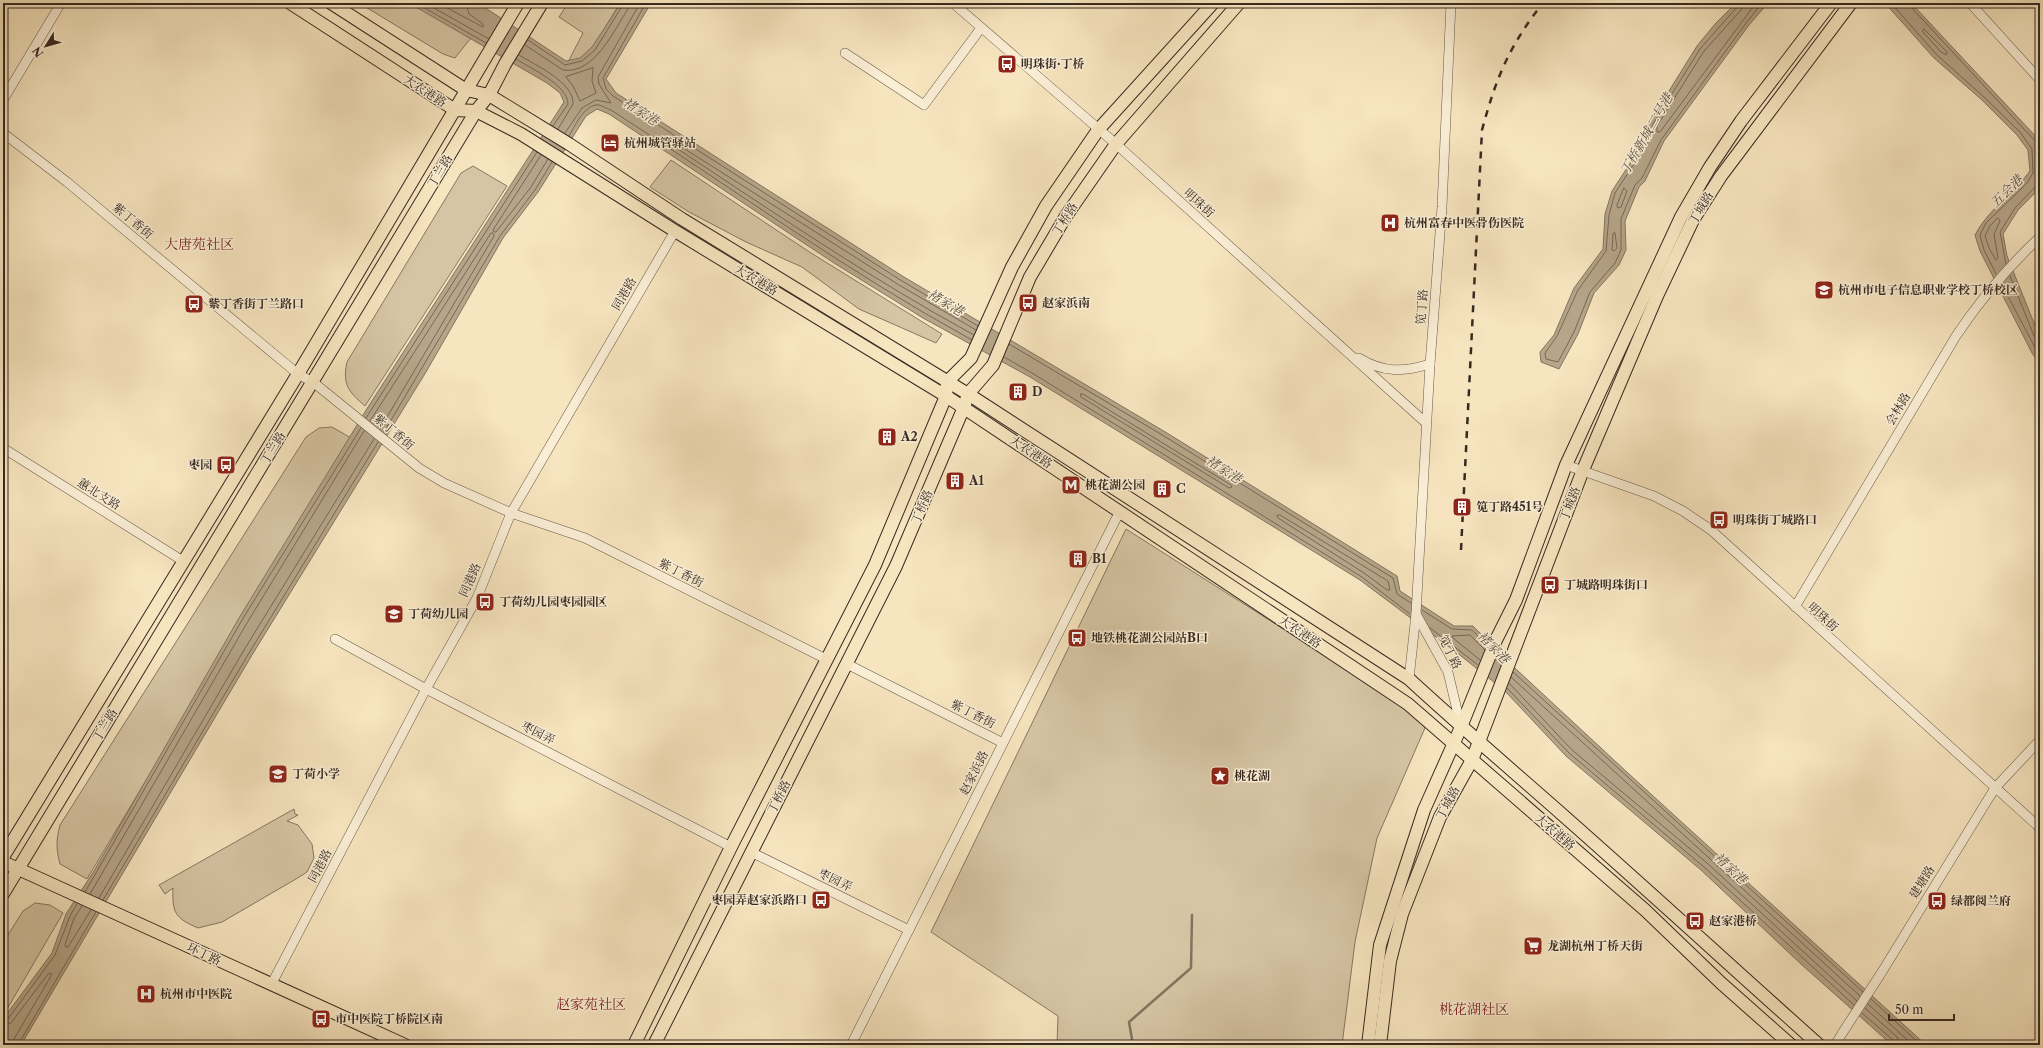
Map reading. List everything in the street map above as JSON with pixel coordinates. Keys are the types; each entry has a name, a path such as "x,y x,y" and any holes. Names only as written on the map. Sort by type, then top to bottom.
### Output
{"main road":[{"name":"大农港路","path":"290,3 455,110 476,111 521,134 674,230 964,407 1408,704 1644,910 1721,984 1791,1045"},
{"name":"大农港路","path":"331,3 466,90 489,95 569,144 682,219 968,394 1409,679 1819,1045"},
{"name":"丁兰路","path":"3,857 298,374 518,3"},
{"name":"丁兰路","path":"3,894 476,111 489,95 505,64 542,3"},
{"name":"丁桥路","path":"634,1045 732,846 875,565 946,396 947,382 971,358 1012,267 1046,206 1098,130 1213,3"},
{"name":"丁桥路","path":"654,1045 896,566 964,407 968,394 993,365 1030,277 1066,216 1116,144 1238,3"},
{"name":"丁城路","path":"1368,1045 1380,944 1424,810 1454,744 1496,640 1516,600 1566,465 1681,217 1710,167 1741,121 1831,3"},
{"name":"丁城路","path":"1380,1045 1390,961 1402,914 1440,816 1472,760 1480,741 1583,470 1657,296 1693,220 1721,176 1851,3"},
{"name":"环丁路","path":"3,862 405,1045"}],"street":[{"path":"3,100 60,3"},
{"name":"明珠街","path":"953,3 1116,144 1426,423"},
{"name":"笕丁路","path":"1409,679 1416,614 1426,423 1442,207 1451,3"},
{"path":"1970,3 2040,80"},
{"path":"845,53 924,105 981,28"},
{"name":"紫丁香街","path":"3,133 67,182 298,374 313,382 359,418 418,468 444,483 511,513 585,538 826,659"},
{"name":"同港路","path":"271,985 426,689 476,598 511,513 674,230"},
{"name":"会林路","path":"1795,607 1956,336 1990,291 2017,259 2040,237"},
{"path":"1343,349 1367,363 1388,370 1411,370 1430,364"},
{"name":"蕙北支路","path":"3,448 183,561"},
{"name":"明珠街","path":"1566,465 1654,496 1684,511 1711,530 2040,828"},
{"name":"赵家浜路","path":"851,1045 1120,511"},
{"name":"笕丁路","path":"1416,614 1448,672 1461,727"},
{"name":"枣园弄","path":"335,639 426,689 732,846"},
{"name":"紫丁香街","path":"847,664 1003,743"},
{"name":"建塘路","path":"1835,1045 1996,788 2040,740"},
{"name":"枣园弄","path":"751,852 909,930"}],"shaded area":[{"path":"359,3 422,3 474,34 455,58 443,54"},
{"path":"568,3 620,3 584,62 568,62 583,33 559,17"},
{"path":"671,160 811,253 942,334 936,343 859,309 802,267 746,242 689,212 650,187"},
{"path":"473,166 507,186 365,406 348,387 345,377 347,362 461,173"},
{"path":"332,427 351,438 87,879 60,864 57,844 60,825 306,437 319,428"},
{"path":"1126,529 1428,721 1377,838 1355,942 1342,1045 1057,1045 1058,1016 931,932"},
{"path":"294,809 295,814 298,815 287,821 298,825 312,844 314,858 307,872 222,922 198,928 184,921 176,914 173,903 173,888 165,894 159,885"},
{"path":"35,903 50,905 63,913 3,1016 3,943 23,911"}],"water":[{"name":"褚家港","path":"409,3 478,3 566,61 580,58 592,47 621,3 651,3 606,79 616,93 904,277 1167,433 1397,576 1400,591 1454,626 1473,626 1503,657 1629,774 1926,1045 1892,1045 1802,965 1701,870 1566,756 1505,691 1360,580 1030,377 923,318 834,263 609,114 597,109 586,116 538,192 503,238 426,372 252,655 21,1045 3,1045 3,1019 52,953 66,914 94,871 239,618 368,407 564,102 560,93 547,83"},
{"path":"1736,3 1768,3 1749,25 1664,141 1645,181 1639,187 1625,221 1626,250 1619,265 1594,293 1578,334 1559,369 1541,362 1540,352 1554,335 1574,288 1603,249 1605,214 1612,191 1646,139 1649,123 1697,46 1715,24"},
{"path":"1885,3 1913,5 2040,141 2040,188 2018,210 2003,234 2007,256 2040,338 2040,364 2032,353 1980,251 1975,235 1987,217 2030,171 2028,150 2017,135 1982,100 1934,58"}],"waterway":[{"path":"1133,1045 1129,1022 1191,968 1192,915"}],"railway":[{"path":"1461,550 1482,130 1498,78 1512,48 1543,3"}],"place":[{"name":"明珠街·丁桥","path":"1007,64"},
{"name":"杭州城管驿站","path":"610,143"},
{"name":"杭州富春中医骨伤医院","path":"1390,223"},
{"name":"杭州市电子信息职业学校丁桥校区","path":"1824,290"},
{"name":"赵家浜南","path":"1028,303"},
{"name":"紫丁香街丁兰路口","path":"194,304"},
{"name":"D","path":"1018,392"},
{"name":"A2","path":"887,437"},
{"name":"枣园","path":"226,465"},
{"name":"A1","path":"955,481"},
{"name":"桃花湖公园","path":"1071,485"},
{"name":"C","path":"1162,489"},
{"name":"笕丁路451号","path":"1462,507"},
{"name":"明珠街丁城路口","path":"1719,520"},
{"name":"B1","path":"1078,559"},
{"name":"丁城路明珠街口","path":"1550,585"},
{"name":"丁荷幼儿园枣园园区","path":"485,602"},
{"name":"丁荷幼儿园","path":"394,614"},
{"name":"地铁桃花湖公园站B口","path":"1077,638"},
{"name":"丁荷小学","path":"278,774"},
{"name":"桃花湖","path":"1220,776"},
{"name":"枣园弄赵家浜路口","path":"821,900"},
{"name":"绿都阅兰府","path":"1937,901"},
{"name":"赵家港桥","path":"1695,921"},
{"name":"龙湖杭州丁桥天街","path":"1533,946"},
{"name":"杭州市中医院","path":"146,994"},
{"name":"市中医院丁桥院区南","path":"321,1019"}],"district":[{"name":"大唐苑社区","path":"199,244"},
{"name":"赵家苑社区","path":"591,1004"},
{"name":"桃花湖社区","path":"1474,1009"}],"water label":[{"name":"丁桥新城二号港","path":"1646,134"},
{"name":"五会港","path":"2006,191"}]}
